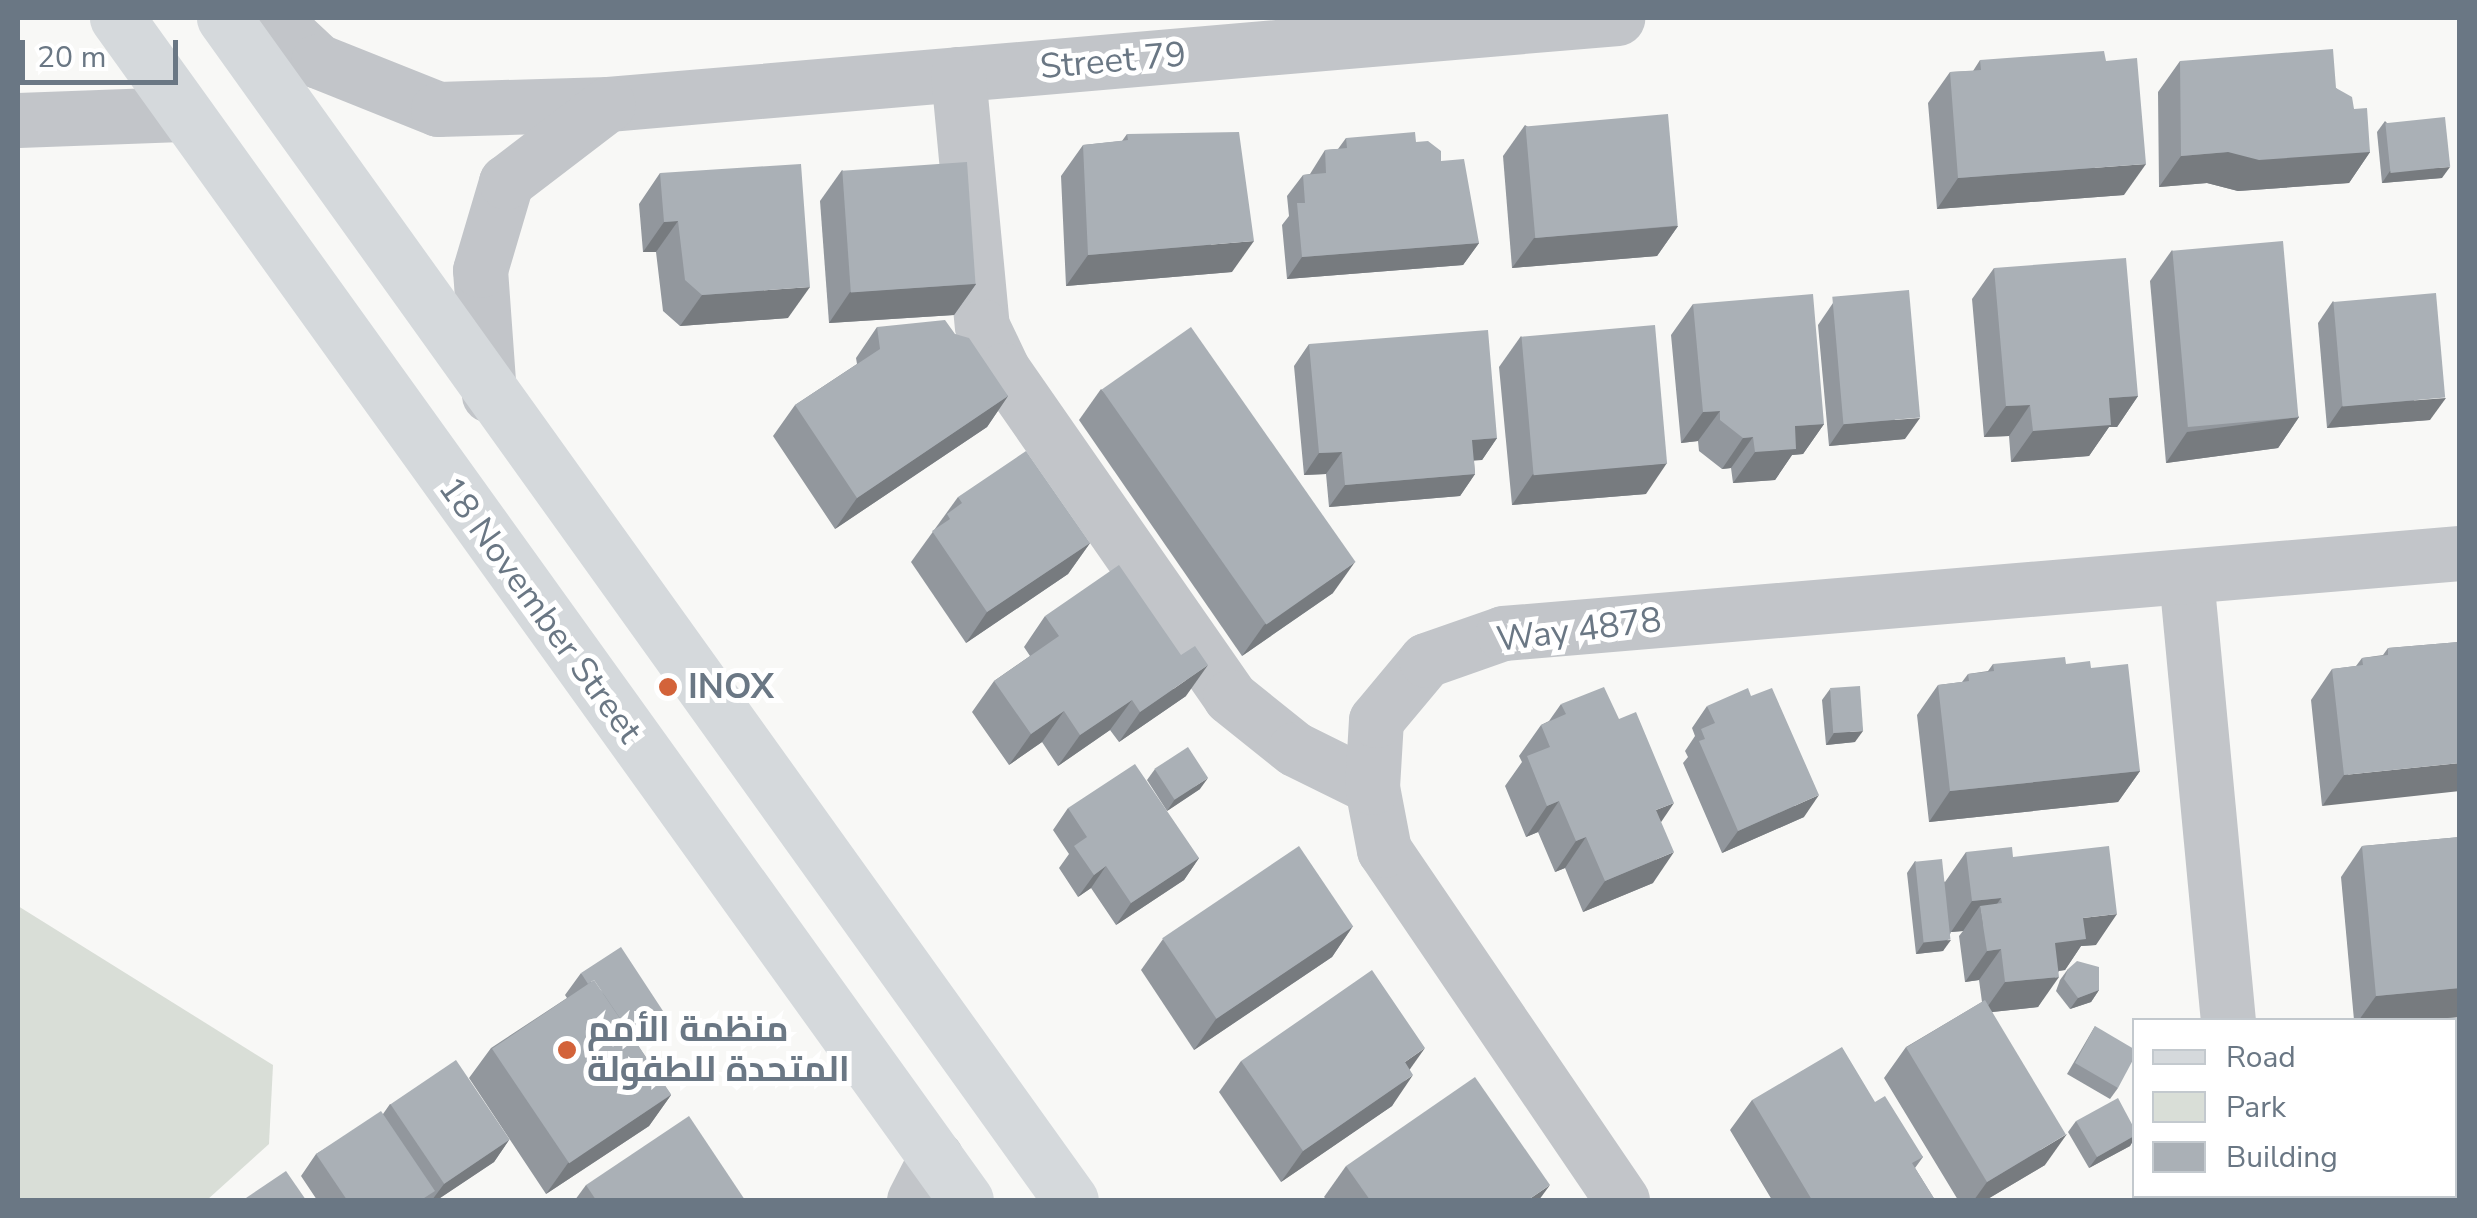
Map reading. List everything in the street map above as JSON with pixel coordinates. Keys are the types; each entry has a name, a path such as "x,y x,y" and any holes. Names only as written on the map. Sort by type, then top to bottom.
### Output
{"main road":[{"name":"18 November Street","path":"117,18 939,1186"},
{"path":"224,18 489,395 1071,1200"}],"street":[{"name":"Street 79","path":"272,18 318,61 438,109 608,104 1617,18"},
{"path":"958,74 982,326 1003,370 1230,697 1295,749 1372,788"},
{"path":"489,395 480,270 506,182 608,104"},
{"path":"18,120 181,114"},
{"name":"Way 4878","path":"1622,1200 1384,850 1372,788 1376,720 1426,660 1502,633 2460,553"},
{"path":"2186,577 2228,1018"}],"green space":[{"path":"18,906 273,1065 269,1144 207,1200 18,1200"}],"building":[{"path":"2333,49 2336,88 2352,97 2354,109 2367,108 2370,152 2259,160 2228,152 2181,156 2180,61"},
{"path":"2104,51 2106,61 2137,58 2146,164 1958,178 1950,72 1981,70 1980,60"},
{"path":"1668,114 1678,226 1535,238 1526,126"},
{"path":"2445,117 2450,167 2391,173 2385,123"},
{"path":"1239,132 1254,241 1088,255 1083,145 1128,140 1127,134"},
{"path":"1415,132 1416,142 1428,141 1441,151 1441,161 1464,159 1479,243 1302,257 1297,203 1305,203 1303,175 1326,173 1325,150 1347,148 1346,138"},
{"path":"967,162 976,284 851,292 842,171"},
{"path":"801,164 810,287 702,295 685,280 678,221 664,222 660,173"},
{"path":"2283,241 2298,417 2188,427 2172,251"},
{"path":"2126,258 2138,396 2109,398 2111,425 2033,431 2030,405 2006,406 1994,268"},
{"path":"1909,290 1920,418 1843,424 1832,297"},
{"path":"2436,293 2445,398 2343,407 2333,302"},
{"path":"1813,294 1824,424 1795,426 1796,449 1755,452 1753,437 1743,438 1720,420 1720,411 1703,412 1693,304"},
{"path":"945,320 955,334 969,338 1008,396 857,498 795,405 880,349 877,327"},
{"path":"1655,325 1667,463 1534,475 1522,337"},
{"path":"1191,327 1356,562 1266,625 1102,390"},
{"path":"1488,330 1497,438 1472,440 1475,474 1345,485 1342,452 1319,453 1309,344"},
{"path":"1026,451 1090,543 987,612 932,531 950,519 947,514 962,503 958,497"},
{"path":"1119,565 1181,655 1195,646 1208,665 1140,712 1132,700 1080,735 1064,711 1031,734 994,681 1059,636 1045,616"},
{"path":"2459,642 2460,763 2344,775 2332,669 2363,665 2362,658 2388,655 2388,648"},
{"path":"2065,657 2066,664 2090,661 2091,668 2128,664 2140,771 1950,791 1938,685 1969,681 1968,674 1994,671 1993,664"},
{"path":"1860,686 1863,731 1833,733 1830,688"},
{"path":"1604,687 1619,719 1636,712 1674,803 1656,810 1674,852 1605,881 1586,837 1576,841 1559,801 1547,806 1527,756 1550,747 1541,725 1566,714 1561,704"},
{"path":"1748,688 1751,696 1772,688 1819,795 1738,831 1699,741 1705,739 1701,729 1715,723 1707,706"},
{"path":"1188,747 1208,778 1175,800 1154,769"},
{"path":"1135,764 1199,858 1131,903 1106,866 1094,875 1074,846 1087,837 1068,808"},
{"path":"2460,837 2460,988 2376,996 2362,846"},
{"path":"1299,846 1353,926 1216,1019 1162,938"},
{"path":"2109,846 2117,914 2083,918 2086,939 2055,943 2059,977 2005,982 2001,949 1987,951 1980,906 2002,903 2001,898 1972,901 1966,852 2012,847 2013,857"},
{"path":"1942,859 1950,940 1924,942 1915,862"},
{"path":"621,947 663,1011 630,1033 594,980 588,984 581,973"},
{"path":"2077,961 2099,967 2099,990 2078,998 2064,979"},
{"path":"1372,970 1425,1048 1405,1062 1413,1075 1303,1151 1241,1061"},
{"path":"594,980 671,1094 569,1163 492,1049"},
{"path":"1985,1000 2066,1135 1987,1182 1906,1047"},
{"path":"2460,1023 2460,1150 2457,1150"},
{"path":"2095,1026 2132,1048 2132,1062 2118,1088 2075,1063"},
{"path":"1842,1047 1875,1102 1885,1096 1923,1157 1912,1163 1935,1200 1812,1200 1752,1100"},
{"path":"456,1060 510,1140 444,1184 391,1104"},
{"path":"1475,1077 1550,1185 1528,1200 1370,1200 1346,1166"},
{"path":"2118,1098 2132,1124 2132,1137 2097,1157 2076,1121"},
{"path":"381,1111 435,1191 421,1200 347,1200 316,1154"},
{"path":"689,1116 745,1200 596,1200 586,1185"},
{"path":"286,1171 306,1200 243,1200"}],"place":[{"name":"INOX","path":"668,687"},
{"name":"منظمة الأمم المتحدة للطفولة","path":"567,1050"}]}
